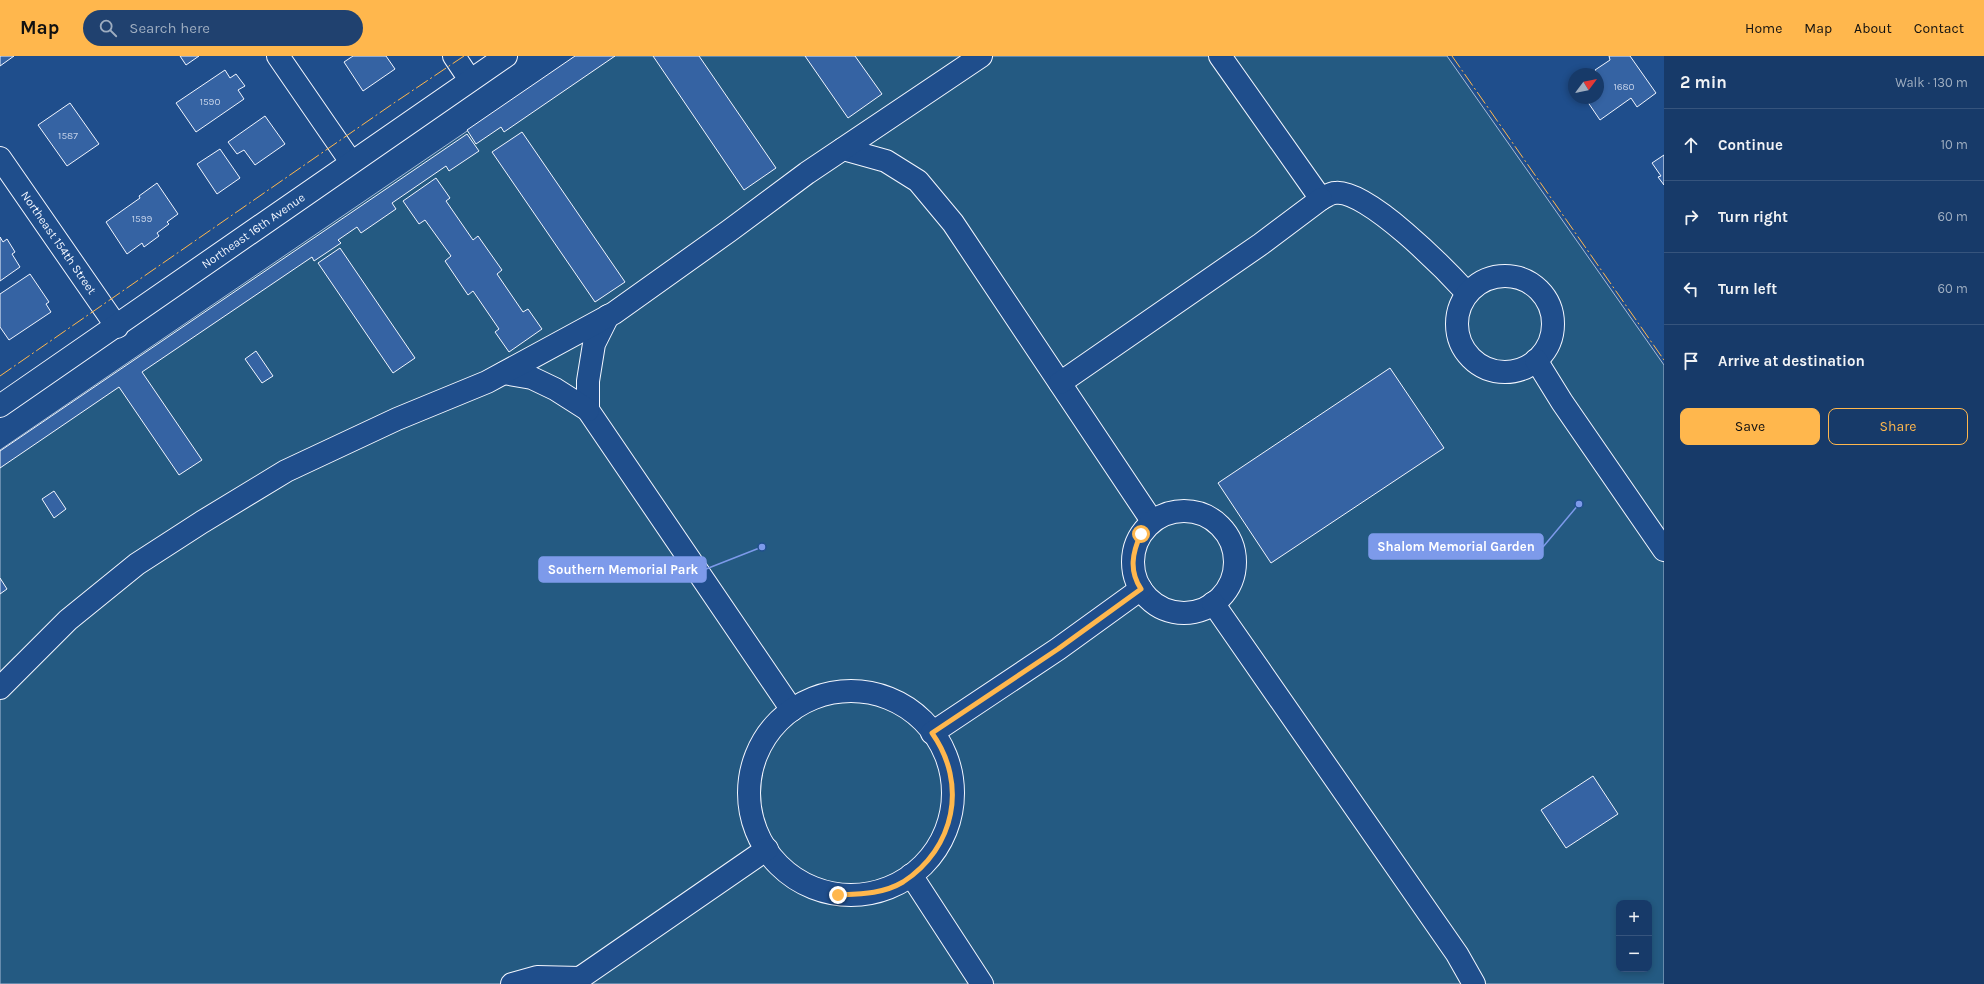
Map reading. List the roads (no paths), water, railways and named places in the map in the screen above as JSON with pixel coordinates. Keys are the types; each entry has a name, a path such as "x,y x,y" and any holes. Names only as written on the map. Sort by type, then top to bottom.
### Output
{"street":[{"path":"278,56 351,162"},
{"path":"454,56 470,80"},
{"name":"Northeast 16th Avenue","path":"0,406 117,327 351,162 506,56"},
{"path":"0,688 68,620 137,564 202,522 286,471 397,419 487,382 608,316 843,149 981,56"},
{"path":"1220,56 1321,199"},
{"path":"843,149 886,161 918,181 953,223 1152,521"},
{"name":"Northeast 154th Street","path":"0,158 117,327"},
{"path":"1060,383 1261,244 1321,199 1335,193 1354,196 1405,232 1438,262 1467,293"},
{"path":"1510,275 1525,280 1538,289 1548,302 1552,317 1552,333 1546,348 1536,360 1523,368 1507,372 1491,370 1477,363 1466,352 1459,338 1456,322 1459,307 1467,293 1479,282 1494,276 1510,275"},
{"path":"588,410 588,381 594,344 608,316"},
{"path":"1536,360 1562,402 1664,550"},
{"path":"504,373 532,378 555,389 588,410 792,710"},
{"path":"1183,510 1200,513 1215,521 1227,534 1234,550 1235,567 1230,584 1220,598 1207,608 1190,613 1173,612 1158,606 1145,596 1141,589 1136,581 1133,565 1134,548 1141,534 1152,521 1167,513 1183,510"},
{"path":"932,733 1058,649 1141,589"},
{"path":"1213,603 1457,954 1474,984"},
{"path":"841,691 872,693 901,704 925,722 943,748 952,778 952,808 943,838 926,863 902,882 871,894 838,895 806,885 778,865 759,838 750,806 751,773 762,742 783,716 792,710 811,698 841,691"},
{"path":"512,984 537,977 579,981 767,849"},
{"path":"911,875 982,984"}],"place":[{"name":"Shalom Memorial Garden","path":"1579,504"},
{"name":"Southern Memorial Park","path":"762,547"}]}
